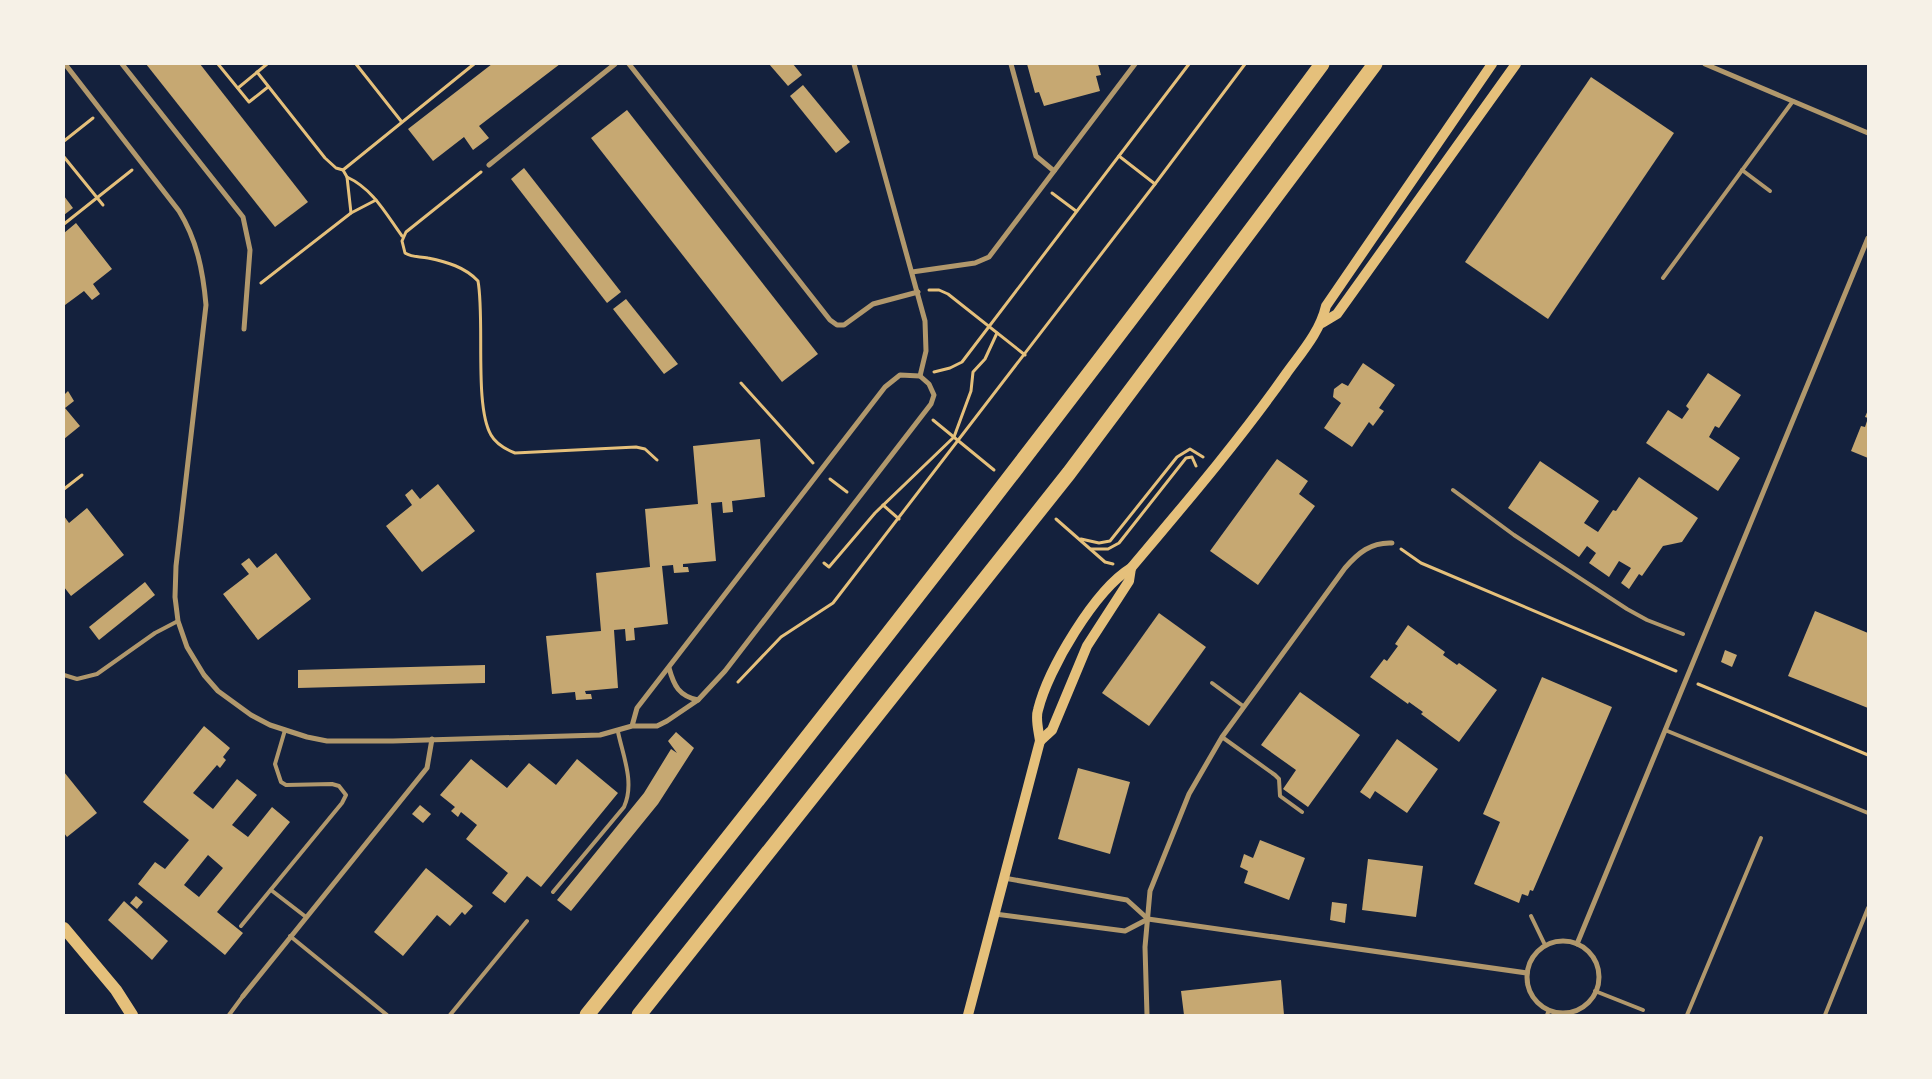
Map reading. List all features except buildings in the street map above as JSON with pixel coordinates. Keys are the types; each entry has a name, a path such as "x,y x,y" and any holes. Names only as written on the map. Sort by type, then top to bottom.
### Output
{"highway":[{"path":"587,1015 771,784 1034,446 1322,64"},
{"path":"640,1015 1069,472 1375,64"}],"main road":[{"path":"968,1015 1040,741 1037,712 1057,664 1092,608 1116,577 1131,568 1216,466 1272,394 1322,323 1326,306 1492,64"},
{"path":"1322,323 1337,314 1516,64"},
{"path":"1040,741 1052,730 1087,646 1129,581 1131,568"},
{"path":"64,928 116,990 132,1015"}],"street":[{"path":"65,64 187,224 204,274 206,304 176,566 175,597 178,621 195,660 218,690 251,715 285,730 327,741 432,740 582,736 618,732 632,726 656,726 698,700 725,671 931,404 933,391 920,376 900,376 893,380 637,708 632,726"},
{"path":"122,64 243,217 250,250 244,329"},
{"path":"489,165 615,64"},
{"path":"628,64 830,320 837,325 844,325 873,304 918,292"},
{"path":"854,64 918,292 926,337 920,376"},
{"path":"1011,64 1036,156 1054,171"},
{"path":"912,272 985,260 1044,186 1135,64"},
{"path":"1705,64 1868,133"},
{"path":"1576,944 1868,238"},
{"path":"1147,1015 1145,947 1152,882 1189,794 1222,737 1243,706 1356,555 1368,547 1383,542 1392,543"},
{"path":"669,668 677,690 681,694 698,700"},
{"path":"243,996 427,768 432,740"},
{"path":"1004,878 1127,900 1148,919 1527,973"},
{"path":"995,914 1125,931 1148,919"},
{"path":"1566,941 1576,944 1592,955 1596,964 1598,982 1595,991 1584,1006 1576,1010 1548,1013 1532,996 1528,985 1527,973 1533,957 1546,945 1566,941"}],"lane":[{"path":"1663,278 1793,101"},
{"path":"1742,170 1770,192"},
{"path":"1453,490 1514,535 1627,609 1683,634"},
{"path":"64,675 77,679 87,678 154,633 178,621"},
{"path":"1212,683 1243,706"},
{"path":"241,926 342,803 346,795 343,789 332,784 286,785 281,782 275,764 285,730"},
{"path":"1665,730 1868,813"},
{"path":"553,892 624,807 630,794 618,732"},
{"path":"1222,737 1275,775 1278,779 1280,796 1302,812"},
{"path":"1687,1015 1760,838"},
{"path":"271,890 306,917"},
{"path":"1824,1015 1868,908"},
{"path":"1531,916 1546,945"},
{"path":"450,1015 527,921"},
{"path":"290,936 387,1015"},
{"path":"1595,991 1643,1010"},
{"path":"229,1015 243,996"}],"path":[{"path":"218,64 248,102 269,87"},
{"path":"238,88 267,64"},
{"path":"356,64 401,122"},
{"path":"343,170 474,64"},
{"path":"920,376 950,368 962,362 1189,64"},
{"path":"738,682 781,636 833,603 1025,355 1245,64"},
{"path":"257,72 325,158 336,168 343,170 347,176 361,184 376,200 402,236 403,248 411,257 426,258 466,269 478,281 483,398 488,430 497,443 515,454 636,447 645,449 657,460"},
{"path":"64,141 101,110"},
{"path":"1119,156 1155,184"},
{"path":"64,157 103,205"},
{"path":"402,236 489,165"},
{"path":"347,176 351,213"},
{"path":"64,224 122,177"},
{"path":"1044,186 1076,211"},
{"path":"246,298 286,261 351,213 376,200"},
{"path":"918,292 938,290 948,294 1025,355"},
{"path":"822,562 829,567 873,512 883,505 954,437 971,391 973,372 985,359 997,333"},
{"path":"741,383 821,472 858,500"},
{"path":"934,421 964,446"},
{"path":"1104,562 1081,539 1105,543 1117,536 1177,457 1184,452 1195,450 1216,466"},
{"path":"1091,549 1108,549 1119,544 1186,458 1192,457 1196,464 1195,468"},
{"path":"64,489 82,475"},
{"path":"883,505 898,519"},
{"path":"1392,543 1421,563 1672,668 1686,679 1868,755"}]}
